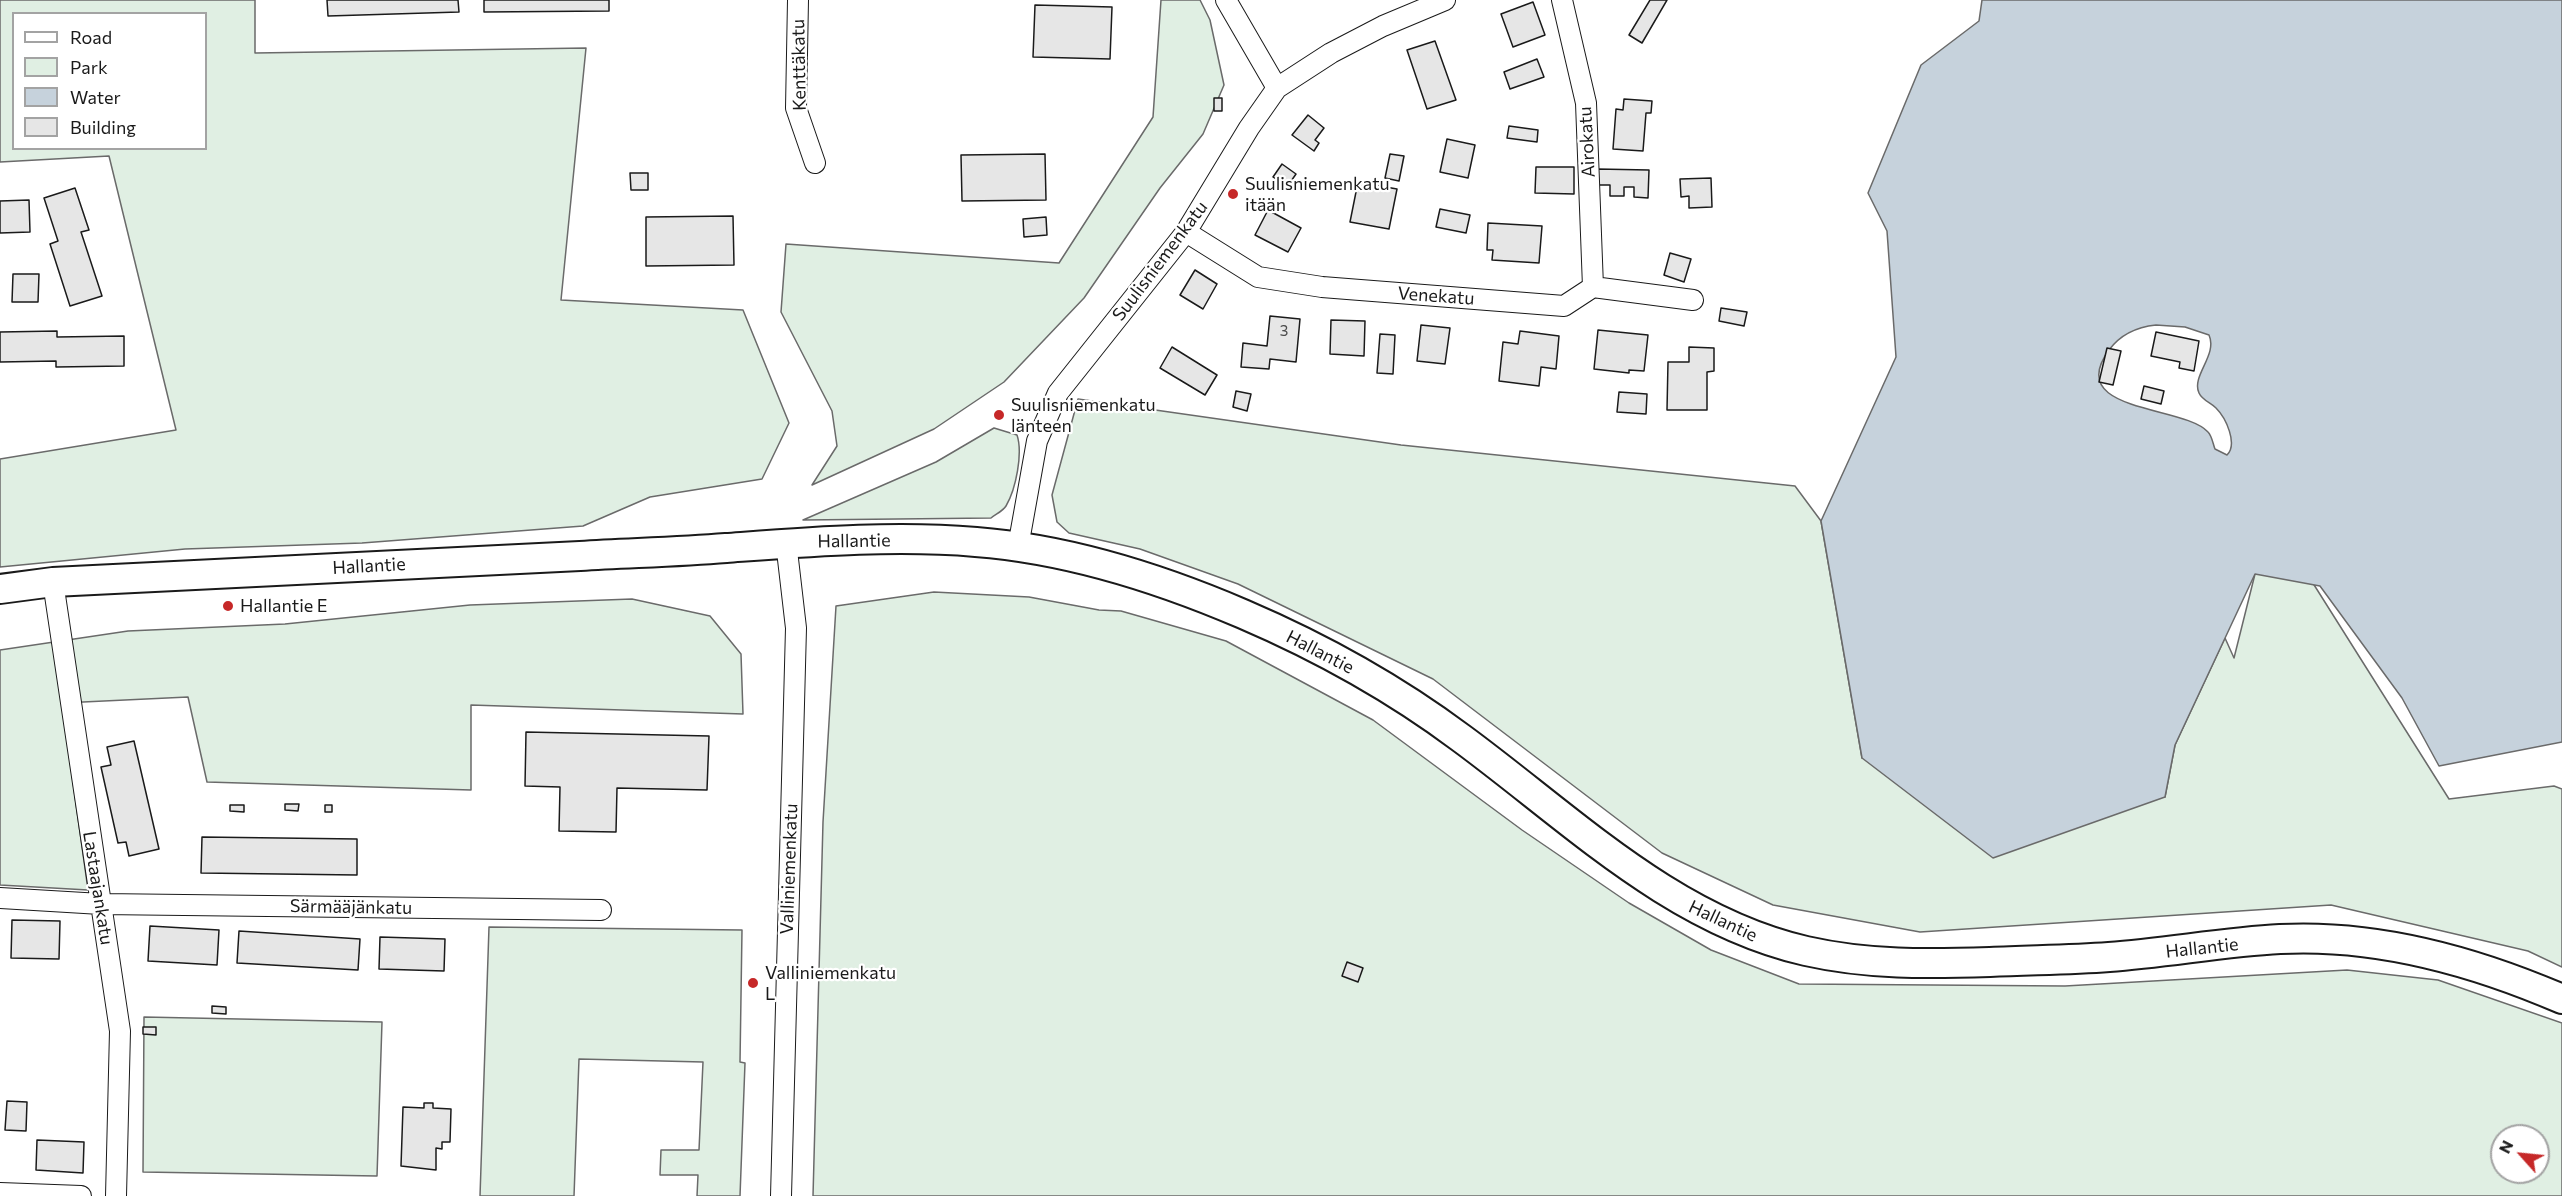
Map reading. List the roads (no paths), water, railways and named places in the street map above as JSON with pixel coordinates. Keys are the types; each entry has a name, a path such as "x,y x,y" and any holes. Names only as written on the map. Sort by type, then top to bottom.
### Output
{"street":[{"name":"Kenttäkatu","path":"798,0 796,108 815,163"},
{"path":"1226,0 1277,88"},
{"name":"Suulisniemenkatu","path":"1018,547 1037,441 1058,393 1186,232 1249,128 1277,88 1331,53 1383,26 1445,0"},
{"name":"Airokatu","path":"1562,0 1586,104 1593,287"},
{"name":"Venekatu","path":"1186,232 1258,277 1322,287 1564,306 1593,287"},
{"path":"1593,287 1693,300"},
{"name":"Hallantie","path":"0,589 52,582 726,548 786,542 935,540 1018,547 1110,567 1182,589 1245,615 1341,661 1456,734 1623,862 1674,897 1723,924 1762,940 1856,961 1909,965 2110,957 2281,939 2325,940 2389,947 2459,961 2562,999"},
{"name":"Valliniemenkatu","path":"781,1196 795,628 786,542"},
{"name":"Lastaajankatu","path":"52,582 120,1031 116,1196"},
{"name":"Särmääjänkatu","path":"0,898 101,904 601,910"},
{"path":"0,1193 81,1196"}],"water":[{"path":"1982,0 2562,0 2562,742 2439,766 2402,698 2320,586 2255,574 2175,745 2165,797 1993,858 1862,758 1821,521 1896,357 1887,231 1868,193 1921,65 1979,21","holes":["2149,326 2185,327 2209,335 2210,350 2198,380 2199,393 2204,400 2216,408 2227,424 2231,438 2227,455 2215,449 2208,432 2195,423 2114,397 2102,386 2099,371 2109,350 2124,336"]}],"place":[{"name":"Suulisniemenkatu itään","path":"1233,194"},
{"name":"Suulisniemenkatu länteen","path":"999,415"},
{"name":"Hallantie E","path":"228,606"},
{"name":"Valliniemenkatu L","path":"753,983"}]}
